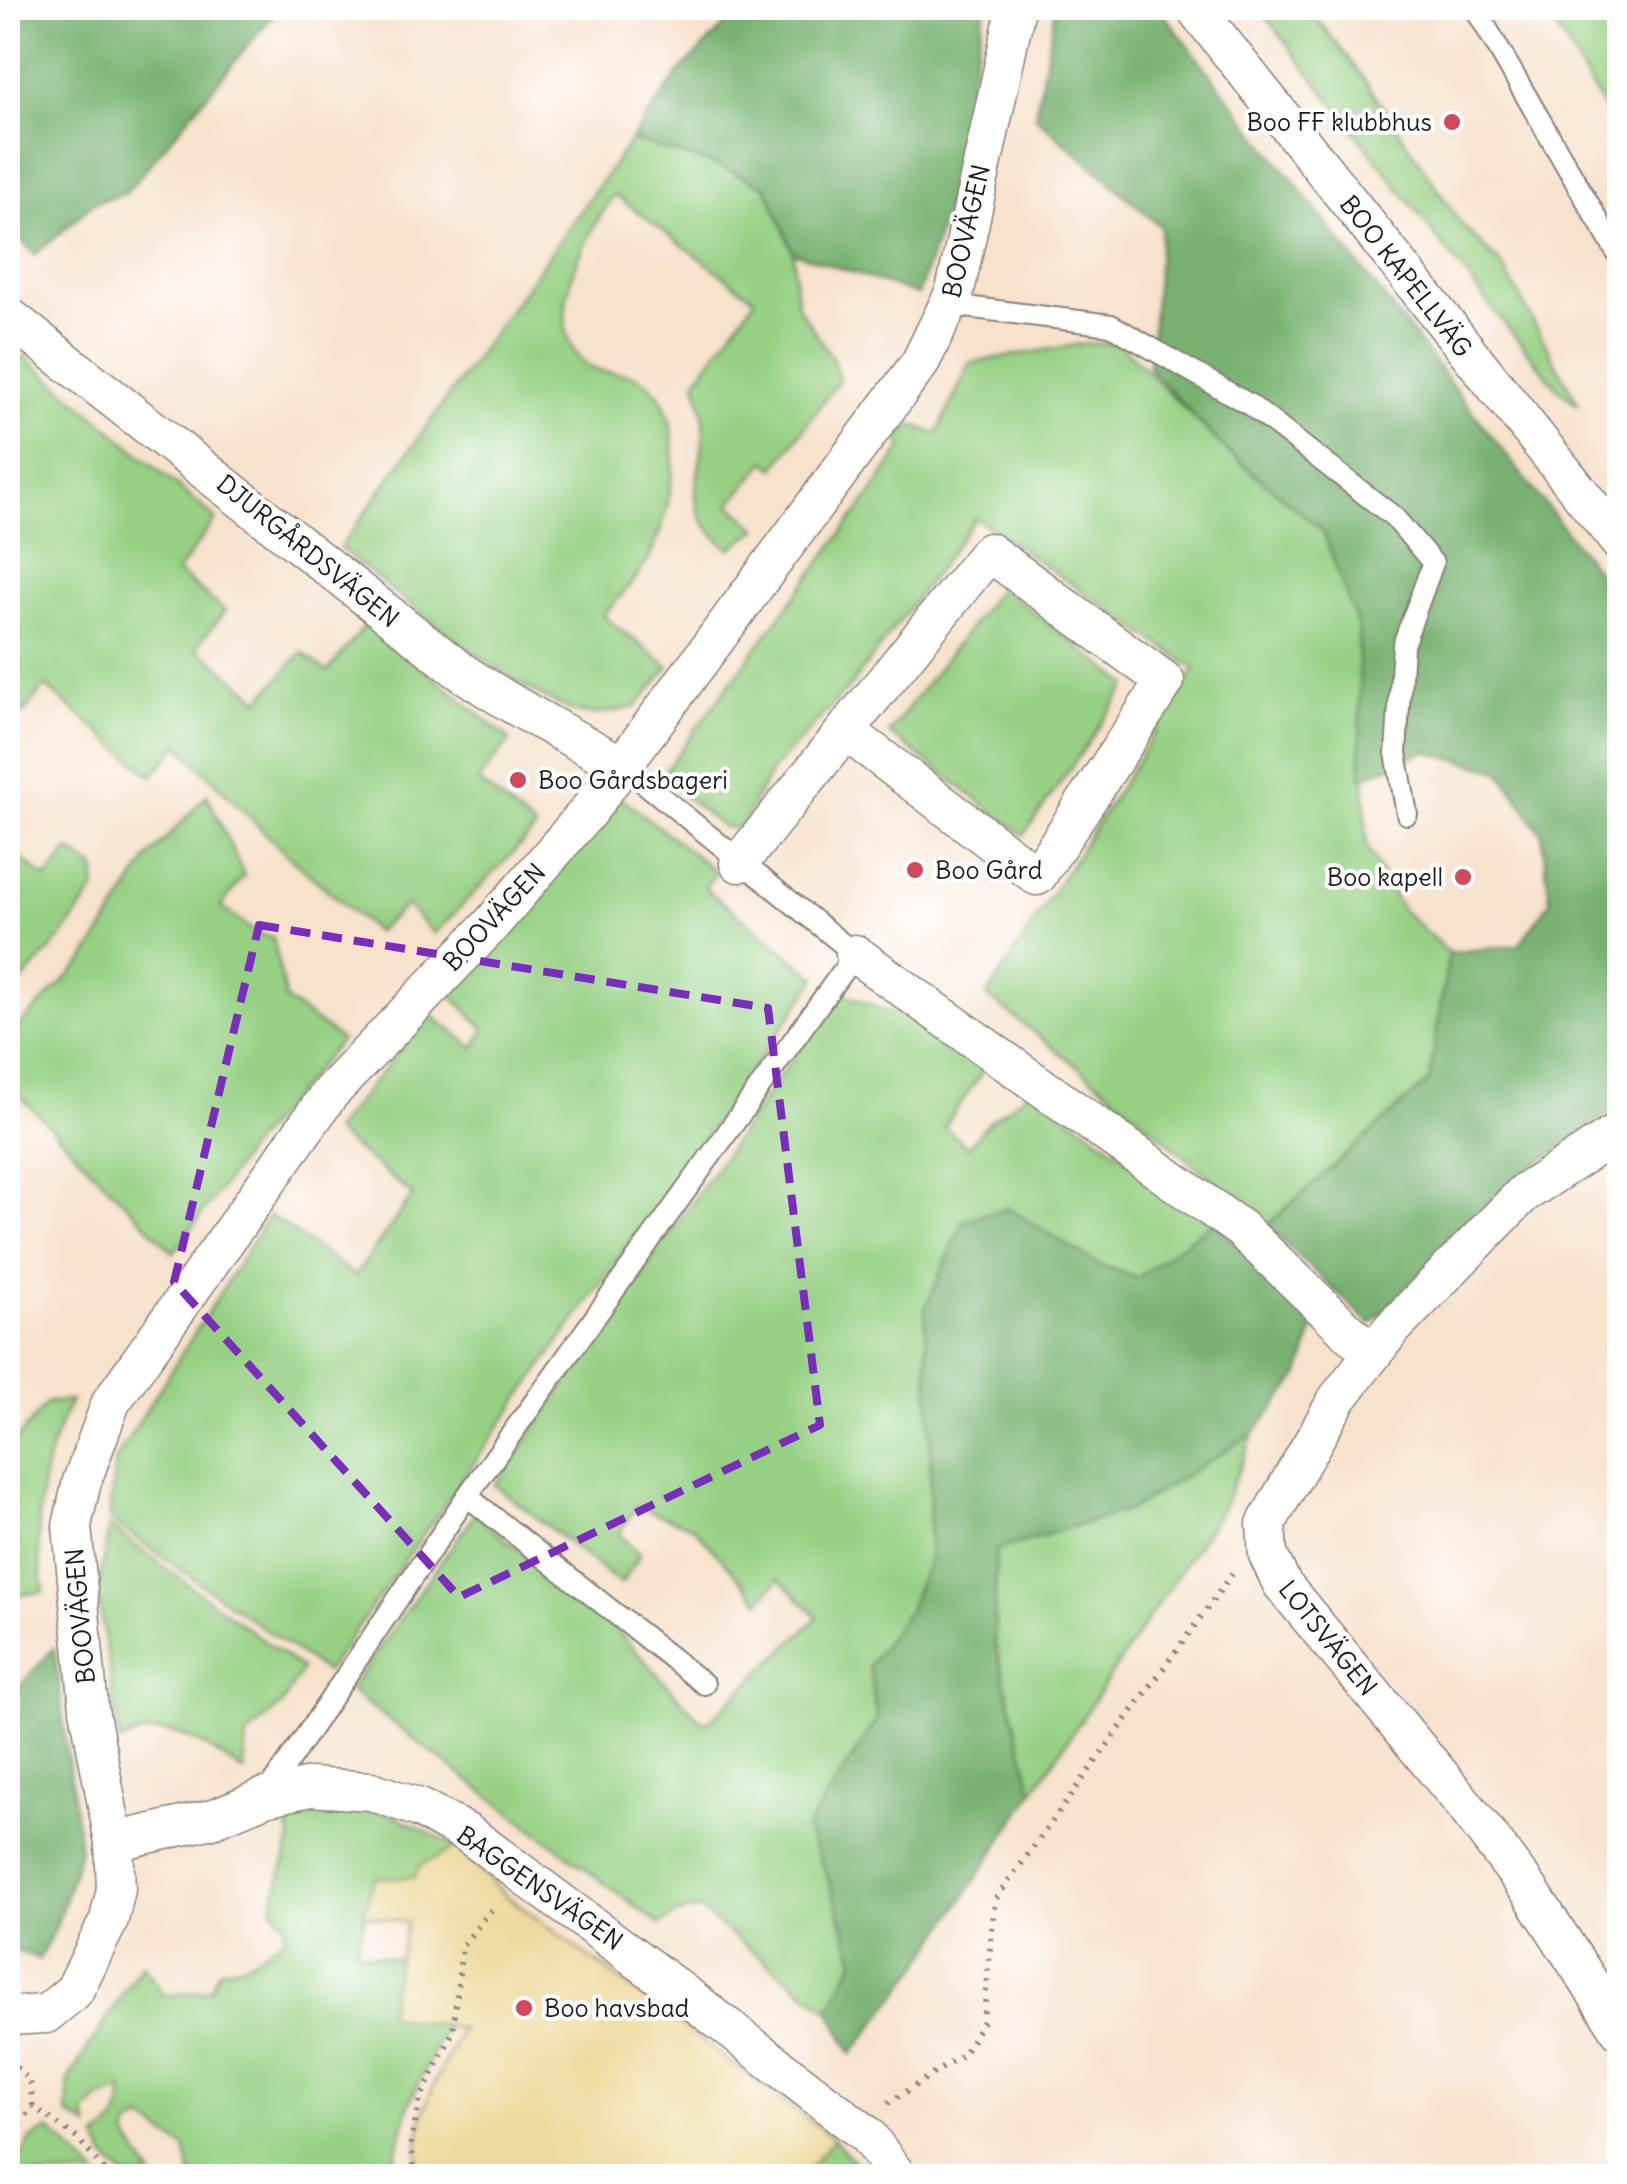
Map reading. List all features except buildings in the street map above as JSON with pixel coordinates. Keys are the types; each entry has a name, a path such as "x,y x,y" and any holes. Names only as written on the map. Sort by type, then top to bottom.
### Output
{"street":[{"name":"BOOVÄGEN","path":"8,2016 46,2014 74,1991 109,1920 116,1889 114,1842 89,1709 72,1526 82,1481 112,1402 330,1093 489,927 623,766 904,386 950,305 975,209 1016,8"},
{"name":"BOO KAPELLVÄG","path":"1195,8 1620,543"},
{"name":"DJURGÅRDSVÄGEN","path":"8,316 459,670 523,713 623,766"},
{"path":"739,864 989,552 1165,681 1037,876 847,732"},
{"path":"855,954 1241,1228 1372,1354"},
{"path":"1266,1524 1338,1398 1372,1354 1523,1194 1620,1131"},
{"name":"LOTSVÄGEN","path":"1266,1524 1268,1555 1282,1584 1519,1876 1620,2030"},
{"name":"BAGGENSVÄGEN","path":"114,1842 212,1819 265,1796 310,1787 371,1792 435,1816 512,1867 867,2134 897,2176"}],"lane":[{"path":"1475,8 1620,258"},
{"path":"950,305 1110,324 1250,406 1394,517 1433,563 1403,645 1396,753 1407,814"},
{"path":"265,1796 467,1496 855,954 739,864 623,766"},
{"path":"467,1496 704,1684"}],"path":[{"path":"853,2124 964,2054 983,2022 995,1900 1266,1524"},
{"path":"415,2176 411,2143 420,2100 453,2032 462,1946 504,1895 512,1867"},
{"path":"8,2061 30,2080 33,2106 8,2141"},
{"path":"33,2106 78,2139 109,2176"}],"highlighted area":[{"path":"259,925 768,1008 820,1425 459,1597 174,1282"}],"green space":[{"path":"8,8 279,8 125,194 95,202 35,255 8,225"},
{"path":"726,8 985,8 944,217 918,295 793,252 766,187 720,166 631,140 681,70 723,28"},
{"path":"1055,8 1159,8 1619,600 1619,1107 1506,1185 1371,1324 1266,1226 1429,1081 1449,953 1519,945 1550,902 1542,834 1500,771 1426,751 1361,778 1358,627 1323,531 1228,452 1149,368 1161,227 1035,116"},
{"path":"1259,8 1308,8 1362,76 1461,224 1502,265 1579,405 1558,389 1487,302"},
{"path":"1545,8 1619,8 1619,135"},
{"path":"631,140 720,166 766,187 793,252 797,305 833,359 839,380 775,468 766,461 730,504 758,529 730,549 713,534 698,507 704,422 696,381 755,299 615,195 581,254 566,302 566,325 571,346 584,363 600,371 644,380 664,405 671,425 673,471 658,538 641,572 603,616 669,667 636,707 590,714 565,707 499,670 340,548"},
{"path":"1086,343 1120,344 1228,452 1323,531 1358,627 1367,847 1402,910 1449,953 1429,1081 1266,1226 1104,1087 987,996 1195,669 976,518 853,683 772,770 740,828 722,827 661,776 872,493 903,446 898,441 913,425 937,434 970,363"},
{"path":"23,355 216,519 177,572 225,611 196,647 260,700 302,652 327,672 368,622 510,740 478,781 536,829 434,934 406,905 376,932 284,852 179,745 152,776 45,686 8,733 8,371"},
{"path":"1000,587 1128,685 1024,835 889,733"},
{"path":"207,795 244,875 221,907 258,934 273,937 286,1000 341,1040 252,1144 174,1253 8,1084 8,1037 84,961 149,857"},
{"path":"619,796 716,872 705,888 817,978 326,1672 109,1519 115,1460 269,1215 355,1276 413,1195 333,1131 430,1014 474,1048 485,1029 451,995"},
{"path":"8,847 46,879 69,850 96,869 95,889 62,937 8,996"},
{"path":"839,991 889,1013 911,1004 987,1065 944,1127 968,1147 988,1123 1032,1089 1214,1221 1138,1278 1097,1264 1008,1208 964,1221 925,1309 931,1441 929,1561 907,1613 869,1665 877,1720 807,1829 855,1960 829,2010 698,1909 674,1915 660,1925 349,1690 475,1514 621,1635 700,1720 708,1722 818,1617 779,1579 760,1601 693,1527 636,1506 619,1534 640,1555 621,1584 495,1485"},
{"path":"1008,1208 1097,1264 1137,1278 1214,1221 1315,1323 1300,1375 1254,1433 1131,1509 996,1550 994,1640 1033,1792 919,1966 852,2054 829,2010 855,1960 827,1875 806,1829 877,1720 869,1665 907,1613 929,1561 931,1441 925,1309 964,1220"},
{"path":"71,1401 52,1447 41,1494 39,1542 44,1592 8,1596 8,1450 48,1402"},
{"path":"1254,1433 1224,1505 1033,1792 994,1640 996,1550 1131,1509"},
{"path":"109,1526 302,1669 282,1704 247,1736 244,1772 200,1743 171,1732 138,1735 120,1742 98,1594"},
{"path":"54,1648 80,1851 56,1927 39,1959 8,1948 8,1699"},
{"path":"340,1804 391,1814 457,1847 420,1866 414,1878 375,1878 356,1951 400,1960 388,2016 445,2026 409,2104 395,2159 380,2167 382,2176 191,2176 185,2148 142,2119 129,2127 127,2136 152,2176 124,2176 104,2156 97,2139 117,2119 122,2090 99,2099 85,2113 89,2127 67,2114 69,2078 142,1964 165,1996 210,1990 219,1970 247,1963 284,1938 285,1924 272,1907 291,1839 286,1822 270,1813 294,1806"},
{"path":"49,2129 98,2176 8,2176 31,2139"},
{"path":"834,2139 866,2176 802,2176"}],"sand":[{"name":"Boo havsbad","path":"457,1847 505,1895 834,2139 802,2176 708,2176 684,2172 633,2176 421,2176 418,2156 422,2118 462,2029 388,2016 407,1923 363,1914 375,1878 414,1878 420,1866"}],"place":[{"name":"Boo FF klubbhus","path":"1452,122"},
{"name":"Boo Gårdsbageri","path":"518,780"},
{"name":"Boo Gård","path":"915,870"},
{"name":"Boo kapell","path":"1463,877"},
{"name":"Boo havsbad","path":"524,2008"}]}
